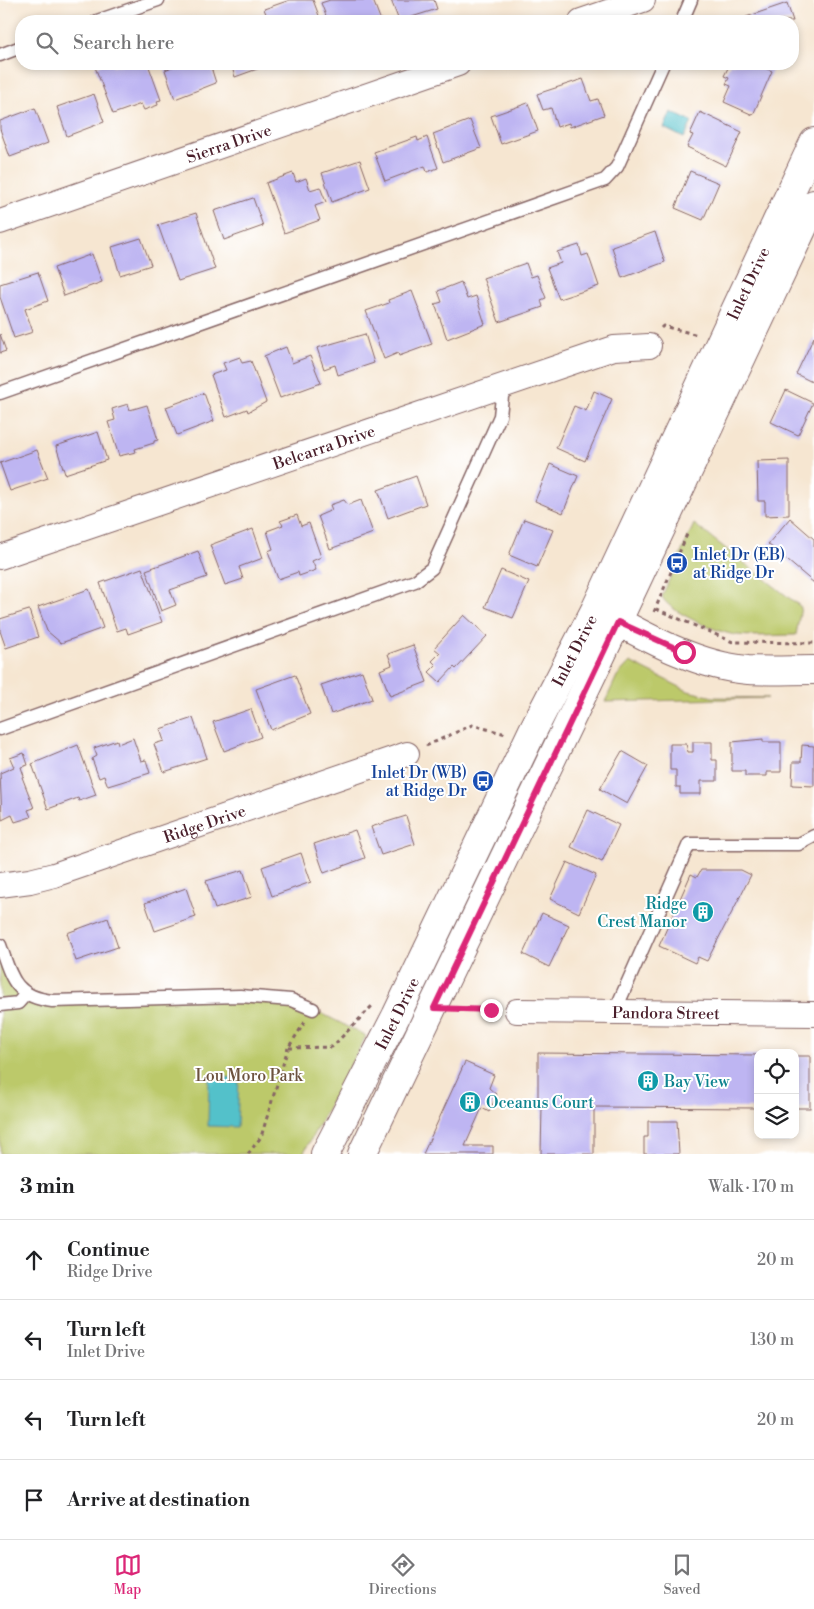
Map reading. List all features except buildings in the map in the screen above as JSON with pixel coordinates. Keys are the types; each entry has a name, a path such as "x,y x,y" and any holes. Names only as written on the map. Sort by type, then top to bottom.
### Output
{"main road":[{"name":"Inlet Drive","path":"362,1154 434,1008 814,142"},
{"name":"Inlet Drive","path":"325,1154 396,1016 532,732 606,616 814,204"},
{"path":"606,616 714,664 747,670 814,670"}],"street":[{"path":"599,15 643,0"},
{"name":"Sierra Drive","path":"0,222 441,70"},
{"name":"Belcarra Drive","path":"0,557 614,348 649,346"},
{"name":"Ridge Drive","path":"0,886 54,875 407,754"},
{"name":"Pandora Street","path":"517,1010 814,1014"}],"lane":[{"path":"114,15 158,0"},
{"path":"685,15 691,0"},
{"path":"0,55 15,49"},
{"path":"0,393 605,180 617,167 660,70"},
{"path":"0,728 415,581 432,568 500,416 503,387"},
{"path":"614,1011 689,844 799,844 814,836"},
{"path":"0,945 14,982 26,994 36,999 52,1001 266,997 291,1000 312,1010"},
{"path":"0,1005 18,1004 26,994"}],"path":[{"path":"649,346 663,326 705,338"},
{"path":"656,608 733,642 814,643"},
{"path":"407,754 472,725 509,735"},
{"path":"288,1048 332,1047 376,1002"},
{"path":"434,1008 517,1010"},
{"path":"248,1154 262,1137 288,1048 312,1010"}],"green space":[{"path":"694,524 801,607 796,635 751,636 729,634 683,615 666,602 662,596"},
{"path":"630,662 688,691 713,697 768,698 605,702 617,676"},
{"name":"Lou Moro Park","path":"0,945 9,973 37,999 240,996 313,1009 366,1036 303,1154 0,1154"}],"water":[{"path":"671,112 692,122 684,138 664,128"},
{"path":"209,1077 239,1078 237,1127 208,1126"}],"place":[{"name":"Inlet Dr (EB) at Ridge Dr","path":"677,563"},
{"name":"Inlet Dr (WB) at Ridge Dr","path":"483,781"},
{"name":"Ridge Crest Manor","path":"703,912"},
{"name":"Bay View","path":"648,1081"},
{"name":"Oceanus Court","path":"470,1102"}],"route":[{"path":"491,1010 434,1008 618,622 684,652"}]}
